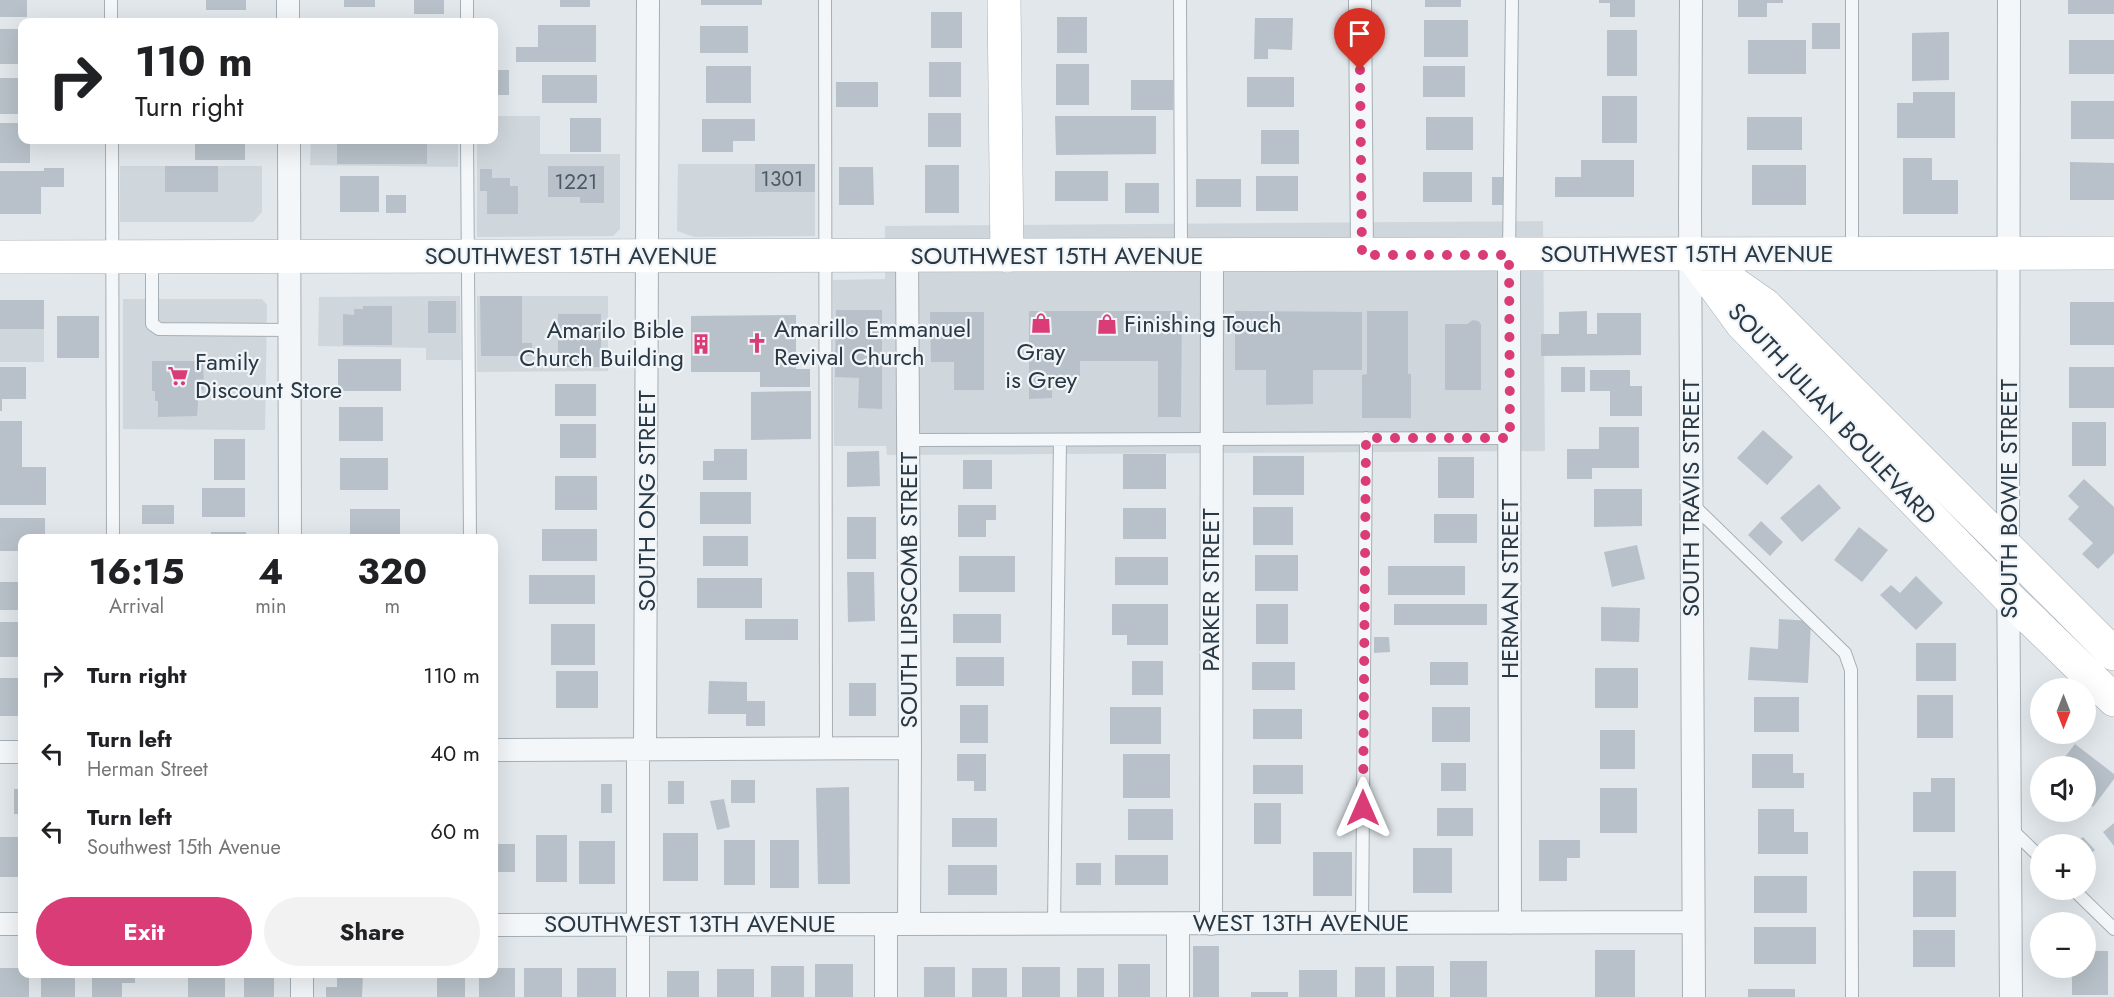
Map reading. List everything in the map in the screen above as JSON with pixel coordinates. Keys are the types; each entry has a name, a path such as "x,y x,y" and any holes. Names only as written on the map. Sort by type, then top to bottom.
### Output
{"main road":[{"path":"1004,0 1006,256"},
{"name":"SOUTHWEST 15TH AVENUE","path":"0,257 2114,253"},
{"name":"SOUTH JULIAN BOULEVARD","path":"1691,254 1765,305 2114,654"},
{"name":"SOUTH JULIAN BOULEVARD","path":"1691,254 1742,324 2009,598 2114,700"}],"street":[{"path":"288,0 288,18"},
{"name":"SOUTH ONG STREET","path":"638,997 648,256 648,0"},
{"path":"1360,0 1362,255"},
{"name":"SOUTH TRAVIS STREET","path":"1691,0 1694,997"},
{"name":"SOUTH BOWIE STREET","path":"2009,0 2008,549 2011,997"},
{"path":"289,144 290,534"},
{"name":"PARKER STREET","path":"1196,255 1212,439 1212,924"},
{"name":"HERMAN STREET","path":"1509,255 1510,923"},
{"name":"SOUTH LIPSCOMB STREET","path":"886,997 898,924 910,748 907,256"},
{"path":"498,750 910,748"},
{"path":"0,752 18,752"},
{"name":"WEST 13TH AVENUE","path":"898,924 1693,922"},
{"path":"0,924 18,924"},
{"name":"SOUTHWEST 13TH AVENUE","path":"498,925 898,924"},
{"path":"1178,924 1178,997"},
{"path":"302,978 302,997"}],"lane":[{"path":"111,0 111,18"},
{"path":"467,0 467,18"},
{"path":"825,0 826,748"},
{"path":"1180,0 1196,255"},
{"path":"1509,255 1512,0"},
{"path":"1851,0 1852,253"},
{"path":"112,144 113,534"},
{"path":"467,144 470,534"},
{"path":"152,257 152,324 159,329 290,330"},
{"path":"1362,923 1366,438"},
{"path":"908,440 1510,438"},
{"path":"1054,924 1060,440"},
{"path":"1691,503 1845,653 1851,670 1852,997"},
{"path":"2010,828 2030,847"},
{"path":"2085,900 2114,928"}],"shaded area":[{"path":"498,116 540,116 540,154 620,154 620,229 613,236 477,237 477,144 498,144"},
{"path":"311,144 458,144 458,167 310,165"},
{"path":"678,164 815,164 815,236 694,237 677,231"},
{"path":"120,166 262,166 262,212 253,222 120,222"},
{"path":"1543,221 1545,451 887,455 886,446 834,446 833,280 885,279 885,226"},
{"path":"460,296 461,360 426,360 426,348 318,346 319,297"},
{"path":"477,296 608,296 608,371 477,372"},
{"path":"123,299 262,299 267,305 265,430 123,429"},
{"path":"0,300 44,300 44,362 0,362"}],"building":[{"path":"0,0 27,0 27,17 0,17"},
{"path":"206,0 246,0 246,10 206,10"},
{"path":"344,0 375,0 375,7 344,7"},
{"path":"414,0 444,0 444,14 414,14"},
{"path":"560,0 590,0 590,7 560,7"},
{"path":"701,0 762,0 762,5 701,5"},
{"path":"1425,0 1461,0 1461,7 1425,7"},
{"path":"1599,0 1635,0 1635,17 1610,17 1610,3 1599,3"},
{"path":"1738,0 1783,0 1783,3 1767,3 1767,17 1738,17"},
{"path":"2068,0 2114,0 2114,14 2068,14"},
{"path":"931,12 962,12 962,48 931,48"},
{"path":"1057,17 1087,17 1087,53 1057,53"},
{"path":"1255,18 1293,18 1292,50 1268,49 1268,59 1254,59"},
{"path":"1424,20 1468,20 1468,57 1424,57"},
{"path":"1812,23 1840,23 1840,49 1812,49"},
{"path":"538,25 596,25 596,62 516,62 516,47 538,47"},
{"path":"700,26 748,26 748,53 700,53"},
{"path":"0,29 18,29 18,64 0,64"},
{"path":"1607,30 1637,30 1637,76 1607,76"},
{"path":"1949,32 1949,80 1912,81 1912,33"},
{"path":"1748,40 1806,40 1806,74 1748,74"},
{"path":"2069,40 2114,40 2114,74 2069,74"},
{"path":"929,62 961,62 961,97 929,97"},
{"path":"1056,64 1089,64 1089,105 1056,105"},
{"path":"706,66 751,66 751,103 706,103"},
{"path":"1423,66 1465,66 1465,97 1423,97"},
{"path":"498,70 509,70 509,95 498,95"},
{"path":"542,75 597,75 597,103 542,103"},
{"path":"1247,77 1294,77 1294,107 1247,107"},
{"path":"0,78 18,78 18,114 0,114"},
{"path":"1131,80 1173,80 1173,110 1131,110"},
{"path":"836,82 878,82 878,107 836,107"},
{"path":"1913,92 1955,92 1955,138 1897,138 1897,103 1913,103"},
{"path":"1602,96 1637,96 1637,143 1602,143"},
{"path":"2071,101 2114,101 2114,139 2071,139"},
{"path":"928,113 961,113 961,147 928,147"},
{"path":"1055,116 1156,116 1156,154 1056,155"},
{"path":"1426,117 1473,117 1473,150 1426,150"},
{"path":"1747,117 1802,117 1802,150 1747,150"},
{"path":"570,118 601,118 601,152 570,152"},
{"path":"702,119 755,119 755,141 733,141 733,152 702,152"},
{"path":"0,123 18,123 18,144 30,144 30,163 0,163"},
{"path":"1261,130 1299,130 1299,164 1261,164"},
{"path":"195,144 245,144 245,160 195,160"},
{"path":"337,144 427,144 427,164 337,164"},
{"path":"1903,158 1932,158 1932,180 1958,180 1958,214 1903,214"},
{"path":"1581,160 1634,160 1634,197 1555,197 1555,177 1581,177"},
{"path":"2070,162 2114,163 2114,200 2070,200"},
{"path":"755,164 815,164 815,192 755,192"},
{"path":"925,165 959,165 959,213 925,213"},
{"path":"1752,165 1806,165 1806,205 1752,205"},
{"path":"165,166 218,166 218,192 165,192"},
{"path":"548,166 604,166 604,203 580,203 580,197 548,197"},
{"path":"839,167 873,167 874,205 839,205"},
{"path":"44,168 64,168 64,187 41,187 41,214 0,214 0,171 44,171"},
{"path":"480,169 492,169 492,178 510,178 510,186 518,186 518,214 487,214 487,191 480,191"},
{"path":"1055,171 1108,171 1108,201 1055,201"},
{"path":"1423,172 1472,172 1472,202 1423,202"},
{"path":"340,176 379,176 379,212 340,212"},
{"path":"1256,176 1298,176 1298,211 1256,211"},
{"path":"1492,177 1510,177 1510,205 1492,205"},
{"path":"1196,179 1241,179 1241,207 1196,207"},
{"path":"1125,183 1159,183 1159,213 1125,213"},
{"path":"386,195 406,195 406,213 386,213"},
{"path":"480,296 522,296 522,343 532,343 532,356 481,356"},
{"path":"0,300 44,300 44,329 0,329"},
{"path":"428,301 456,301 456,333 428,333"},
{"path":"2070,302 2114,302 2114,345 2070,345"},
{"path":"363,306 392,306 392,345 343,345 343,314 354,315 354,309 363,309"},
{"path":"836,310 882,310 882,409 858,408 859,378 835,377"},
{"path":"1029,311 1182,311 1181,417 1158,417 1158,361 1080,361 1080,376 1052,377 1052,398 1029,399"},
{"path":"1235,311 1362,312 1362,370 1313,370 1313,404 1266,405 1266,370 1235,370"},
{"path":"1367,311 1408,311 1411,418 1362,418 1362,375 1367,374"},
{"path":"1587,311 1587,334 1597,334 1597,313 1641,313 1641,355 1541,356 1541,334 1559,334 1559,312"},
{"path":"930,312 984,312 984,390 954,390 954,362 931,362"},
{"path":"558,314 601,314 601,367 558,367"},
{"path":"796,315 796,369 810,369 810,387 760,387 760,372 691,372 691,316"},
{"path":"57,316 99,316 99,358 57,358"},
{"path":"1473,320 1481,324 1481,390 1445,390 1445,324 1467,324"},
{"path":"338,359 401,359 401,391 338,391"},
{"name":"Family Discount Store","path":"152,361 203,361 204,390 199,390 197,416 158,417 158,401 155,401 155,391 152,391"},
{"path":"0,367 26,367 26,399 2,399 2,411 0,411"},
{"path":"1561,367 1585,367 1585,392 1561,392"},
{"path":"2069,367 2114,367 2114,408 2069,408"},
{"path":"1590,370 1630,370 1630,386 1642,386 1642,416 1610,416 1610,391 1590,391"},
{"path":"555,384 596,384 596,416 555,416"},
{"path":"811,391 811,439 751,440 751,392"},
{"path":"339,407 383,407 383,441 339,441"},
{"path":"0,421 22,421 22,467 46,467 46,505 0,505"},
{"path":"2072,422 2106,422 2106,466 2072,466"},
{"path":"560,424 596,424 596,458 560,458"},
{"path":"1599,427 1639,427 1639,468 1592,468 1592,479 1567,479 1567,449 1599,449"},
{"path":"1763,430 1793,457 1767,485 1737,458"},
{"path":"214,439 245,439 245,480 214,480"},
{"path":"714,449 747,449 747,480 703,480 703,461 714,461"},
{"path":"879,451 880,486 847,487 847,452"},
{"path":"1123,454 1166,454 1166,489 1123,489"},
{"path":"1253,456 1304,456 1304,495 1253,495"},
{"path":"1438,457 1474,457 1474,498 1438,498"},
{"path":"340,458 388,458 388,490 340,490"},
{"path":"963,460 992,460 992,489 963,489"},
{"path":"555,476 597,476 597,510 555,510"},
{"path":"2084,479 2114,507 2114,553 2098,569 2082,554 2093,543 2068,519 2079,507 2068,496"},
{"path":"1819,484 1841,508 1802,542 1780,518"},
{"path":"202,488 245,488 245,517 202,517"},
{"path":"1594,489 1642,489 1642,526 1594,527"},
{"path":"700,492 751,492 751,524 700,524"},
{"path":"142,505 174,505 174,524 142,524"},
{"path":"958,505 996,505 996,520 986,520 986,537 958,537"},
{"path":"1253,507 1293,507 1293,545 1253,545"},
{"path":"1123,508 1166,508 1166,539 1123,539"},
{"path":"350,509 400,509 400,534 350,534"},
{"path":"1434,514 1477,514 1477,543 1434,543"},
{"path":"847,517 876,517 876,559 847,559"},
{"path":"0,518 45,518 45,534 18,534 18,551 0,551"},
{"path":"1761,521 1783,542 1770,556 1748,535"},
{"path":"1859,527 1888,550 1862,582 1834,560"},
{"path":"542,529 597,529 597,561 542,561"},
{"path":"211,532 246,532 246,534 211,534"},
{"path":"703,536 748,536 748,566 703,566"},
{"path":"1637,545 1645,579 1612,587 1604,552"},
{"path":"1255,555 1298,555 1298,591 1255,591"},
{"path":"959,556 1015,556 1015,592 959,592"},
{"path":"1115,557 1168,557 1168,585 1115,585"},
{"path":"1388,566 1465,566 1465,595 1388,595"},
{"path":"847,572 874,572 875,621 848,622"},
{"path":"529,575 595,575 595,604 529,604"},
{"path":"1916,576 1943,603 1916,630 1880,595 1891,585 1900,593"},
{"path":"697,578 762,578 762,608 697,608"},
{"path":"0,582 18,582 18,610 0,610"},
{"path":"1112,604 1168,604 1168,645 1127,645 1127,635 1112,635"},
{"path":"1256,604 1288,604 1288,644 1256,644"},
{"path":"1394,604 1487,604 1487,625 1394,625"},
{"path":"1601,607 1640,608 1639,642 1601,641"},
{"path":"953,614 1001,614 1001,643 953,643"},
{"path":"745,619 798,619 798,640 745,640"},
{"path":"1779,619 1811,621 1808,683 1748,680 1750,647 1778,649"},
{"path":"0,622 18,622 18,657 0,657"},
{"path":"551,624 595,624 595,665 551,665"},
{"path":"1374,637 1389,637 1390,652 1374,653"},
{"path":"1916,643 1956,643 1956,681 1916,681"},
{"path":"956,657 1004,657 1004,686 956,686"},
{"path":"1132,661 1163,661 1163,695 1132,695"},
{"path":"1252,662 1295,662 1295,690 1252,690"},
{"path":"1430,662 1468,662 1468,685 1430,685"},
{"path":"1595,668 1638,668 1638,708 1595,708"},
{"path":"556,671 598,671 598,708 556,708"},
{"path":"0,678 18,678 18,716 0,716"},
{"path":"709,681 747,682 747,701 765,701 765,726 746,726 746,714 708,714"},
{"path":"849,683 876,683 876,716 849,716"},
{"path":"1917,695 1953,695 1953,738 1917,738"},
{"path":"1754,697 1799,697 1799,732 1754,732"},
{"path":"960,705 988,705 988,743 960,743"},
{"path":"1110,707 1161,707 1161,744 1110,744"},
{"path":"1432,707 1470,707 1470,742 1432,742"},
{"path":"1253,709 1302,709 1302,739 1253,739"},
{"path":"1600,730 1635,730 1635,769 1600,769"},
{"path":"2075,744 2091,756 2066,756"},
{"path":"957,754 986,754 986,791 974,791 974,781 957,781"},
{"path":"1123,754 1170,754 1170,798 1123,798"},
{"path":"1752,754 1793,754 1793,773 1804,773 1804,788 1752,788"},
{"path":"2096,760 2114,774 2114,779 2096,803"},
{"path":"1441,763 1466,763 1466,791 1441,791"},
{"path":"1253,765 1303,765 1303,794 1253,794"},
{"path":"1931,778 1955,778 1955,832 1913,832 1913,792 1931,792"},
{"path":"731,780 755,780 755,803 731,803"},
{"path":"668,781 684,781 684,804 668,804"},
{"path":"601,784 612,784 612,813 601,813"},
{"path":"849,787 850,884 818,884 816,788"},
{"path":"1600,788 1637,788 1637,833 1600,833"},
{"path":"14,789 18,789 18,814 14,814"},
{"path":"724,799 730,827 717,830 710,801"},
{"path":"1254,803 1281,803 1281,844 1254,844"},
{"path":"1437,808 1473,808 1473,836 1437,836"},
{"path":"1128,809 1173,809 1173,840 1128,840"},
{"path":"1758,809 1794,809 1794,832 1808,832 1808,854 1758,854"},
{"path":"952,818 997,818 997,847 952,847"},
{"path":"2114,823 2114,846 2103,832"},
{"path":"663,833 698,833 698,881 663,881"},
{"path":"536,835 567,835 567,882 536,882"},
{"path":"0,837 18,837 18,877 0,877"},
{"path":"724,840 755,840 755,885 724,885"},
{"path":"770,840 799,840 799,888 770,888"},
{"path":"1539,840 1580,840 1580,858 1567,858 1567,881 1539,881"},
{"path":"579,841 615,841 615,884 579,884"},
{"path":"498,844 515,844 515,872 498,872"},
{"path":"1413,848 1452,848 1452,893 1413,893"},
{"path":"1313,852 1352,852 1352,896 1313,896"},
{"path":"1115,855 1168,855 1168,885 1115,885"},
{"path":"1076,863 1101,863 1101,885 1076,885"},
{"path":"948,865 997,865 997,895 948,895"},
{"path":"1913,871 1956,871 1956,917 1913,917"},
{"path":"1754,876 1807,876 1807,913 1754,913"},
{"path":"1754,927 1816,927 1816,964 1754,964"},
{"path":"1913,930 1955,930 1955,967 1913,967"},
{"path":"1193,946 1219,946 1219,997 1193,997"},
{"path":"1595,950 1635,950 1635,997 1595,997"},
{"path":"2096,951 2108,951 2108,995 2072,995 2072,978 2096,978"},
{"path":"1450,961 1487,961 1487,997 1450,997"},
{"path":"815,964 853,964 853,997 815,997"},
{"path":"1118,964 1150,964 1150,997 1118,997"},
{"path":"771,966 804,966 804,997 771,997"},
{"path":"1396,966 1434,966 1434,997 1396,997"},
{"path":"924,967 955,967 955,997 924,997"},
{"path":"1022,967 1060,967 1060,997 1022,997"},
{"path":"1355,967 1385,967 1385,997 1355,997"},
{"path":"0,968 18,968 18,978 29,978 29,997 0,997"},
{"path":"498,968 515,968 515,997 479,997 479,978 498,978"},
{"path":"524,968 562,968 562,997 524,997"},
{"path":"577,968 616,968 616,997 577,997"},
{"path":"972,968 1007,968 1007,997 972,997"},
{"path":"1077,968 1104,968 1104,997 1077,997"},
{"path":"717,969 754,969 754,997 717,997"},
{"path":"1299,970 1337,970 1337,997 1299,997"},
{"path":"667,971 699,971 699,997 667,997"},
{"path":"41,978 75,978 75,997 41,997"},
{"path":"92,978 135,978 135,983 122,983 122,997 92,997"},
{"path":"188,978 225,978 225,997 188,997"},
{"path":"244,978 274,978 274,997 244,997"},
{"path":"337,978 363,978 362,997 326,997 326,987 337,987"},
{"path":"437,978 465,978 465,997 437,997"},
{"path":"1748,989 1795,989 1795,997 1748,997"},
{"path":"1251,992 1288,992 1288,997 1251,997"}],"place":[{"name":"Gray is Grey","path":"1041,323"},
{"name":"Finishing Touch","path":"1107,324"},
{"name":"Amarillo Emmanuel Revival Church","path":"757,343"},
{"name":"Amarilo Bible Church Building","path":"701,344"},
{"name":"Family Discount Store","path":"178,376"}],"route":[{"path":"1360,70 1362,255 1509,255 1510,438 1366,438 1363,808"}]}
